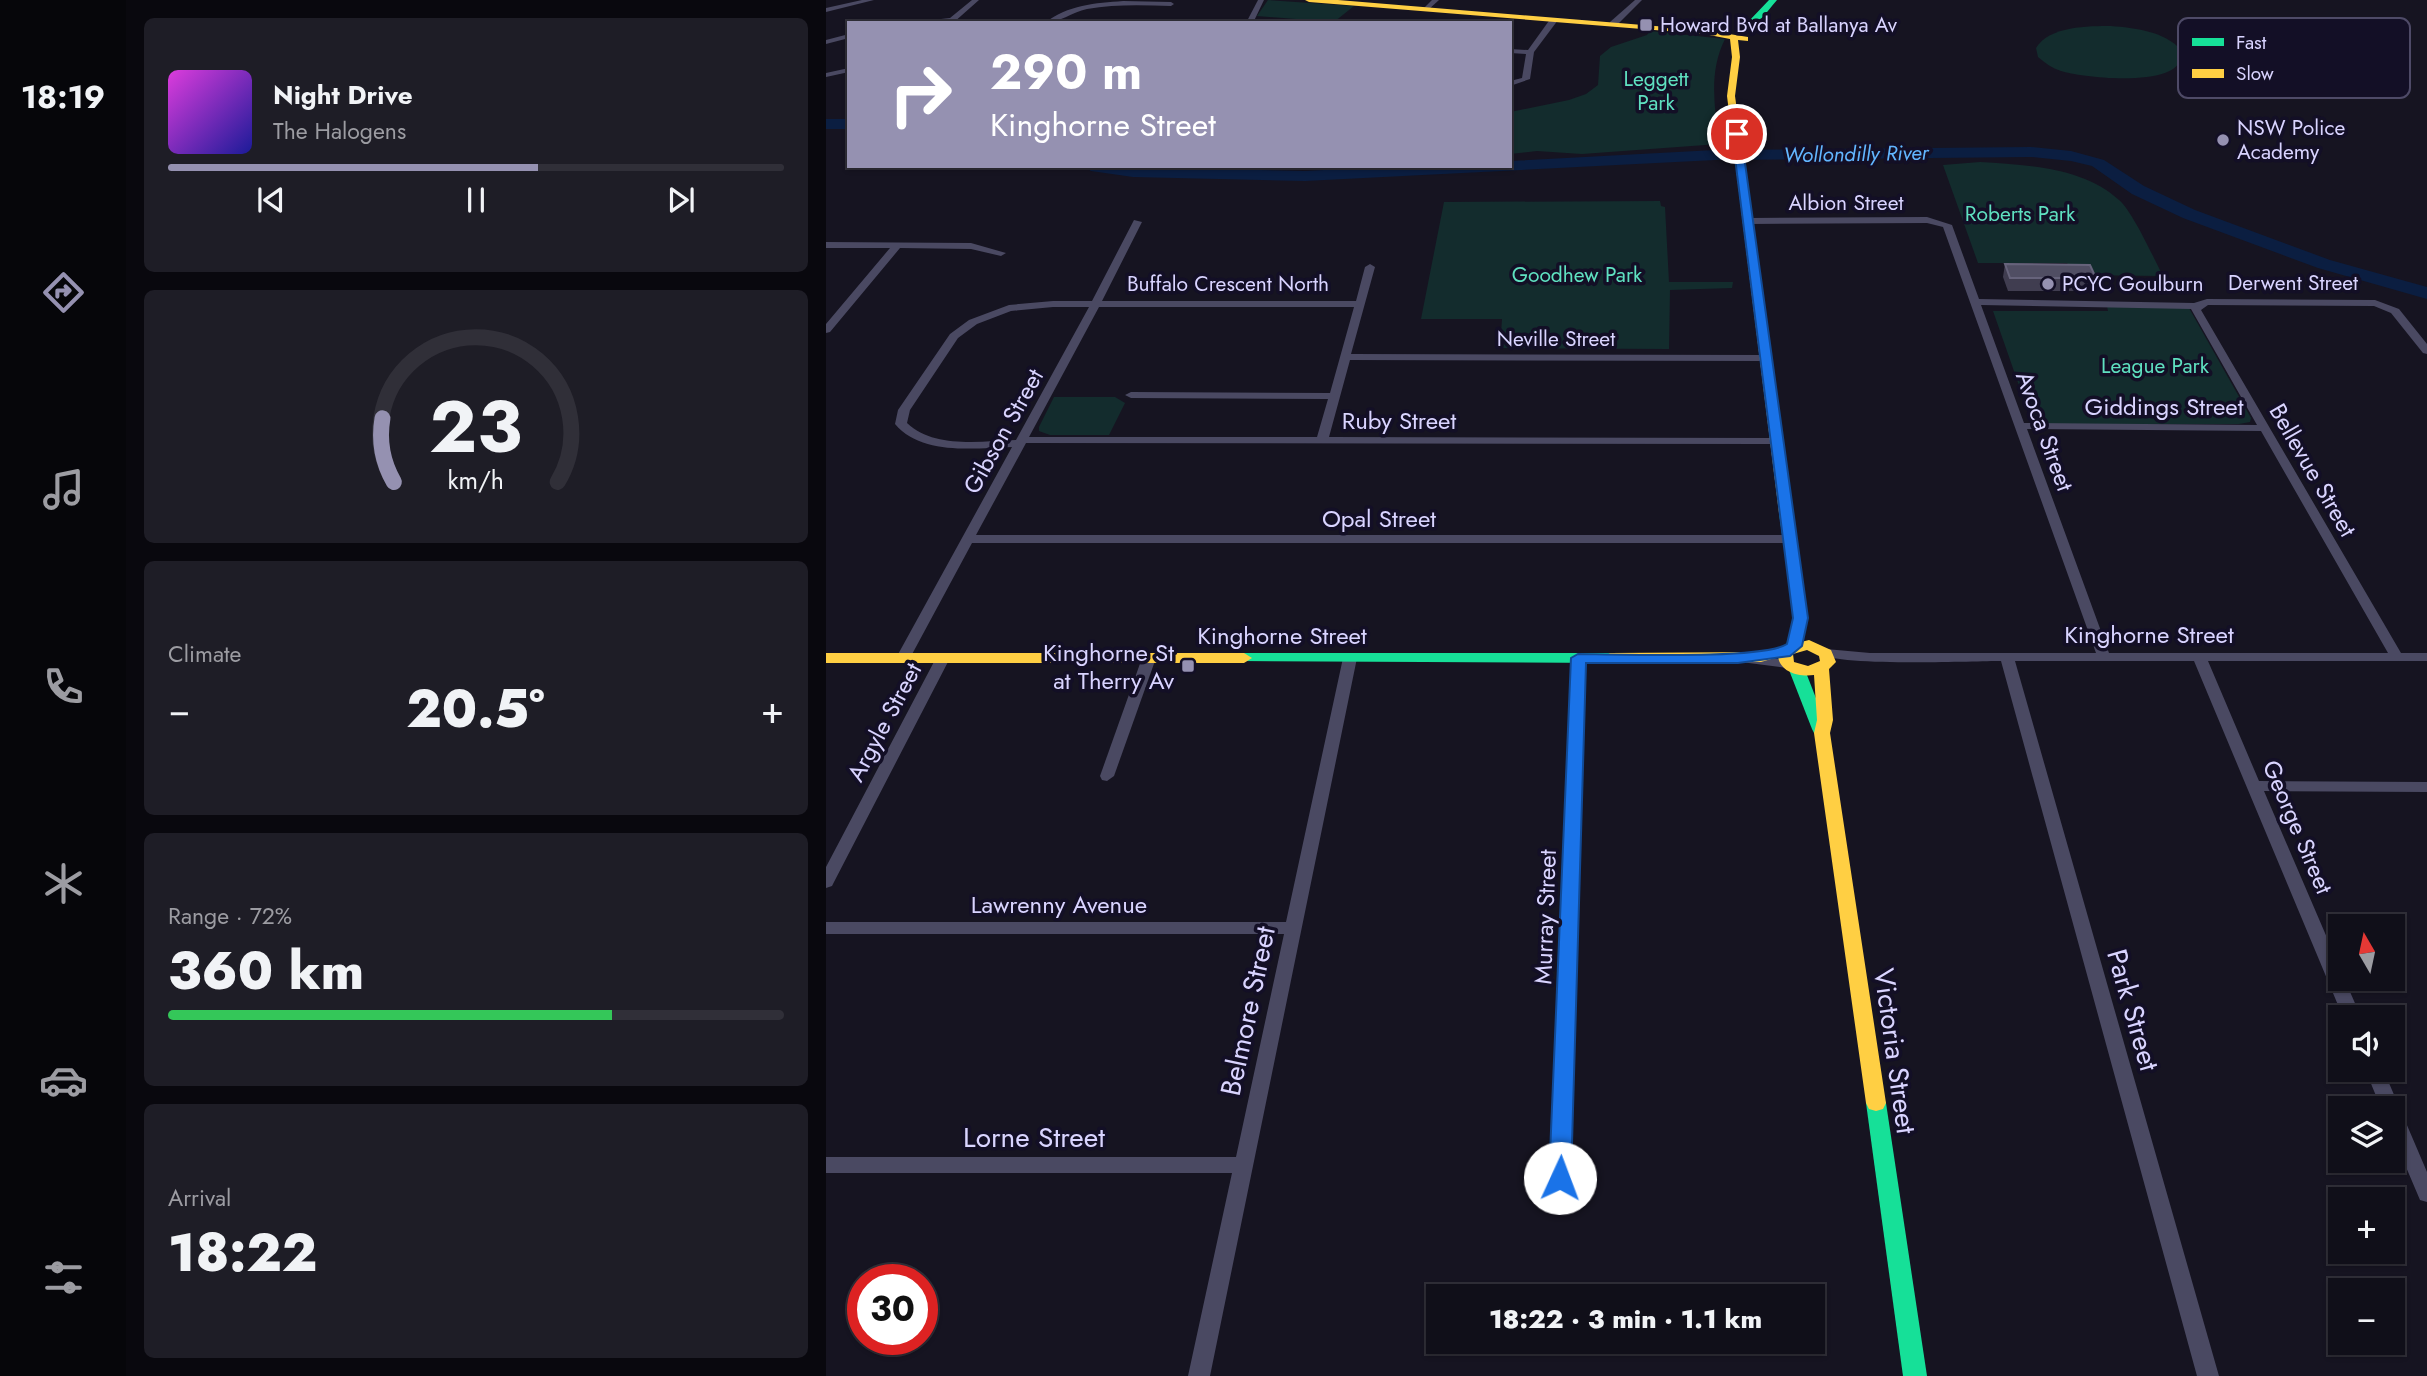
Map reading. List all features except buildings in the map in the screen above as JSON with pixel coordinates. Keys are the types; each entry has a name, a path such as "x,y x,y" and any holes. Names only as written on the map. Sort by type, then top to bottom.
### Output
{"main road":[{"path":"1309,0 1431,5 1554,20 1741,35 1773,0"},
{"name":"Victoria Street","path":"1741,35 1732,68 1731,96 1801,618 1822,659 1825,720 1822,733 1915,1376"},
{"name":"Victoria Street","path":"1801,618 1791,658 1804,683 1813,720 1822,733"},
{"name":"Kinghorne Street","path":"826,658 1791,658"},
{"path":"1791,658 1822,659"},
{"path":"1791,658 1810,672 1822,659"}],"street":[{"path":"826,10 871,0"},
{"path":"950,21 976,0"},
{"path":"1250,21 1261,0"},
{"path":"1613,24 1639,0"},
{"path":"1050,21 1058,12 1086,4 1171,4"},
{"path":"1512,83 1526,79 1530,52 1554,20"},
{"path":"826,42 847,37"},
{"path":"1512,51 1530,52"},
{"path":"826,75 847,70"},
{"name":"Albion Street","path":"1749,221 1943,222"},
{"name":"Gibson Street","path":"903,658 1096,303 1137,222"},
{"name":"Avoca Street","path":"1943,222 1950,229 2104,657"},
{"path":"826,245 971,246 1001,253"},
{"path":"826,330 898,246"},
{"path":"1322,441 1370,267"},
{"name":"Derwent Street","path":"1975,302 2198,305 2218,302 2350,302 2387,306 2400,316 2427,351"},
{"name":"Buffalo Crescent North","path":"1021,442 931,441 907,432 900,419 950,340 965,326 989,314 1020,306 1096,303 1360,304"},
{"name":"Bellevue Street","path":"2198,305 2199,315 2396,657"},
{"path":"826,308 845,308"},
{"name":"Neville Street","path":"1345,358 1767,358"},
{"path":"1131,395 1335,396"},
{"name":"Giddings Street","path":"2021,426 2264,428"},
{"name":"Ruby Street","path":"1021,442 1777,441"},
{"name":"Opal Street","path":"968,539 1789,539"},
{"name":"Park Street","path":"2007,657 2208,1376"},
{"name":"George Street","path":"2199,657 2347,1005"},
{"name":"Kinghorne Street","path":"1822,659 2427,657"},
{"name":"Argyle Street","path":"826,882 943,658"},
{"path":"1107,776 1149,658"},
{"name":"Belmore Street","path":"1199,1376 1350,658"},
{"name":"Murray Street","path":"1560,1178 1578,658"},
{"path":"2254,786 2427,787"},
{"name":"Lawrenny Avenue","path":"826,928 1293,928"},
{"path":"2405,1143 2427,1194"},
{"name":"Lorne Street","path":"826,1165 1242,1165"}],"green space":[{"path":"1268,0 1354,6 1335,21 1257,16"},
{"path":"2092,26 2139,29 2158,35 2178,47 2178,64 2169,71 2153,76 2111,78 2061,71 2038,57 2036,48 2050,35"},
{"name":"Leggett Park","path":"1650,31 1725,39 1715,77 1719,144 1582,154 1537,151 1512,154 1512,112 1586,94 1598,85 1600,56 1611,47 1647,35"},
{"name":"Roberts Park","path":"1980,162 2053,170 2071,174 2105,189 2119,200 2130,214 2163,276 2074,275 2067,263 1978,263 1943,165"},
{"name":"Goodhew Park","path":"1660,201 1661,206 1665,207 1669,282 1733,282 1732,288 1670,290 1669,349 1500,348 1502,319 1421,319 1444,202"},
{"name":"League Park","path":"2107,306 2189,308 2251,418 2250,422 2035,422 2030,417 1993,311 2108,311"},
{"path":"1054,397 1115,397 1125,403 1109,435 1050,435 1039,431 1039,427"}],"waterway":[{"name":"Wollondilly River","path":"826,124 847,124"},
{"name":"Wollondilly River","path":"1512,165 1715,155 2031,152 2071,156 2098,163 2138,190 2189,214 2324,264 2427,293"},
{"name":"Wollondilly River","path":"1105,168 1133,172 1305,176 1461,168"}],"traffic: fast":[{"path":"1738,31 1752,23 1773,0"},
{"path":"1786,513 1801,618 1794,646"},
{"path":"1244,658 1610,658"},
{"path":"1797,670 1820,729"},
{"path":"1876,1103 1915,1376"}],"traffic: slow":[{"path":"1309,0 1704,32 1745,39"},
{"path":"1734,38 1736,57 1731,96 1786,513"},
{"path":"1610,658 1761,657 1809,645 1826,653 1828,662 1813,671 1803,671 1787,664 1785,653"},
{"path":"826,658 1244,658"},
{"path":"1821,669 1825,720 1822,733 1876,1103"}],"place":[{"name":"Howard Bvd at Ballanya Av","path":"1646,25"},
{"name":"NSW Police Academy","path":"2223,140"},
{"name":"PCYC Goulburn","path":"2048,284"},
{"name":"Kinghorne St at Therry Av","path":"1188,666"}],"route":[{"path":"1560,1178 1578,658 1738,658 1785,653 1794,646 1801,618 1737,134"}]}
